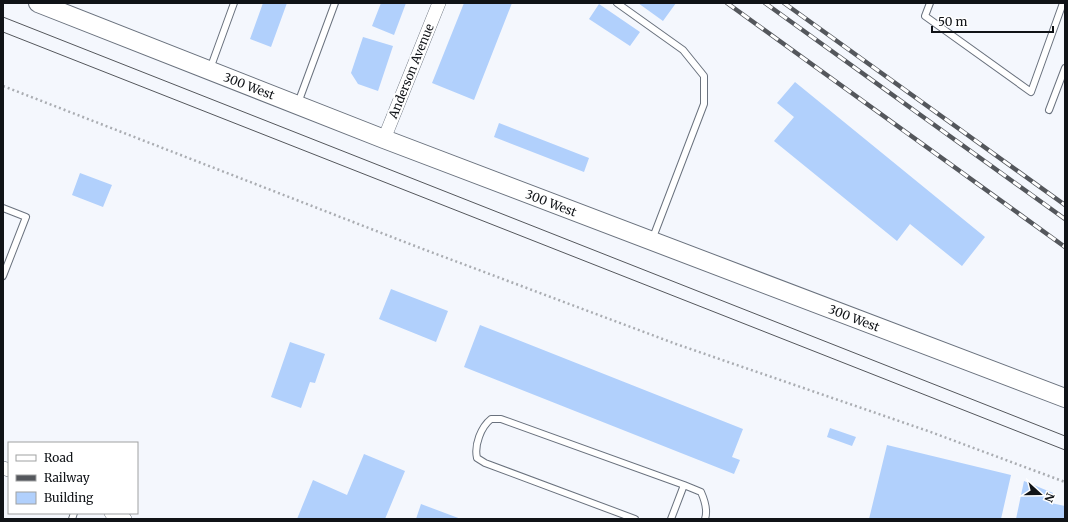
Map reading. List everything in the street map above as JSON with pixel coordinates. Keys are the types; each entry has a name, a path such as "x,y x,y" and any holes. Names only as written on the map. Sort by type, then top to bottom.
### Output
{"street":[{"name":"300 West","path":"38,3 384,139 1065,398"},
{"name":"Anderson Avenue","path":"384,139 438,3"},
{"path":"113,514 124,519"}],"lane":[{"path":"209,70 234,3"},
{"path":"297,105 335,3"},
{"path":"618,3 683,50 704,76 704,104 652,242"},
{"path":"930,3 925,16 1031,92 1062,3"},
{"path":"1049,110 1065,68"},
{"path":"3,208 26,217 3,276"},
{"path":"635,519 485,463 477,458 475,450 484,424 491,419 501,419 701,492 705,503 705,519"},
{"path":"671,519 684,485"}],"path":[{"path":"3,86 568,304 676,344 928,431 1065,482"}],"building":[{"path":"263,3 287,3 271,47 250,39"},
{"path":"381,3 406,3 394,35 372,26"},
{"path":"464,3 512,3 474,100 432,83"},
{"path":"638,3 676,3 663,21"},
{"path":"599,4 640,32 630,46 589,19"},
{"path":"363,37 393,46 378,91 358,84 351,73"},
{"path":"795,82 985,237 962,266 910,224 897,241 774,141 794,117 777,103"},
{"path":"499,123 589,158 584,172 494,137"},
{"path":"80,173 112,185 103,207 72,195"},
{"path":"391,289 448,311 436,342 379,319"},
{"path":"480,325 743,429 732,457 740,460 734,474 464,367"},
{"path":"290,342 325,354 315,383 310,382 301,408 271,397"},
{"path":"830,428 856,437 852,446 827,437"},
{"path":"887,445 1011,475 1001,519 869,519"},
{"path":"364,454 405,471 385,519 297,519 313,480 347,495"},
{"path":"1024,481 1053,493 1051,503 1065,506 1065,519 1016,519"},
{"path":"421,504 461,519 416,519"}],"tram line":[{"path":"3,17 1065,436"},
{"path":"3,32 1065,450"}],"railway":[{"path":"727,3 1065,247"},
{"path":"765,3 1065,219"},
{"path":"784,3 1065,205"}]}
